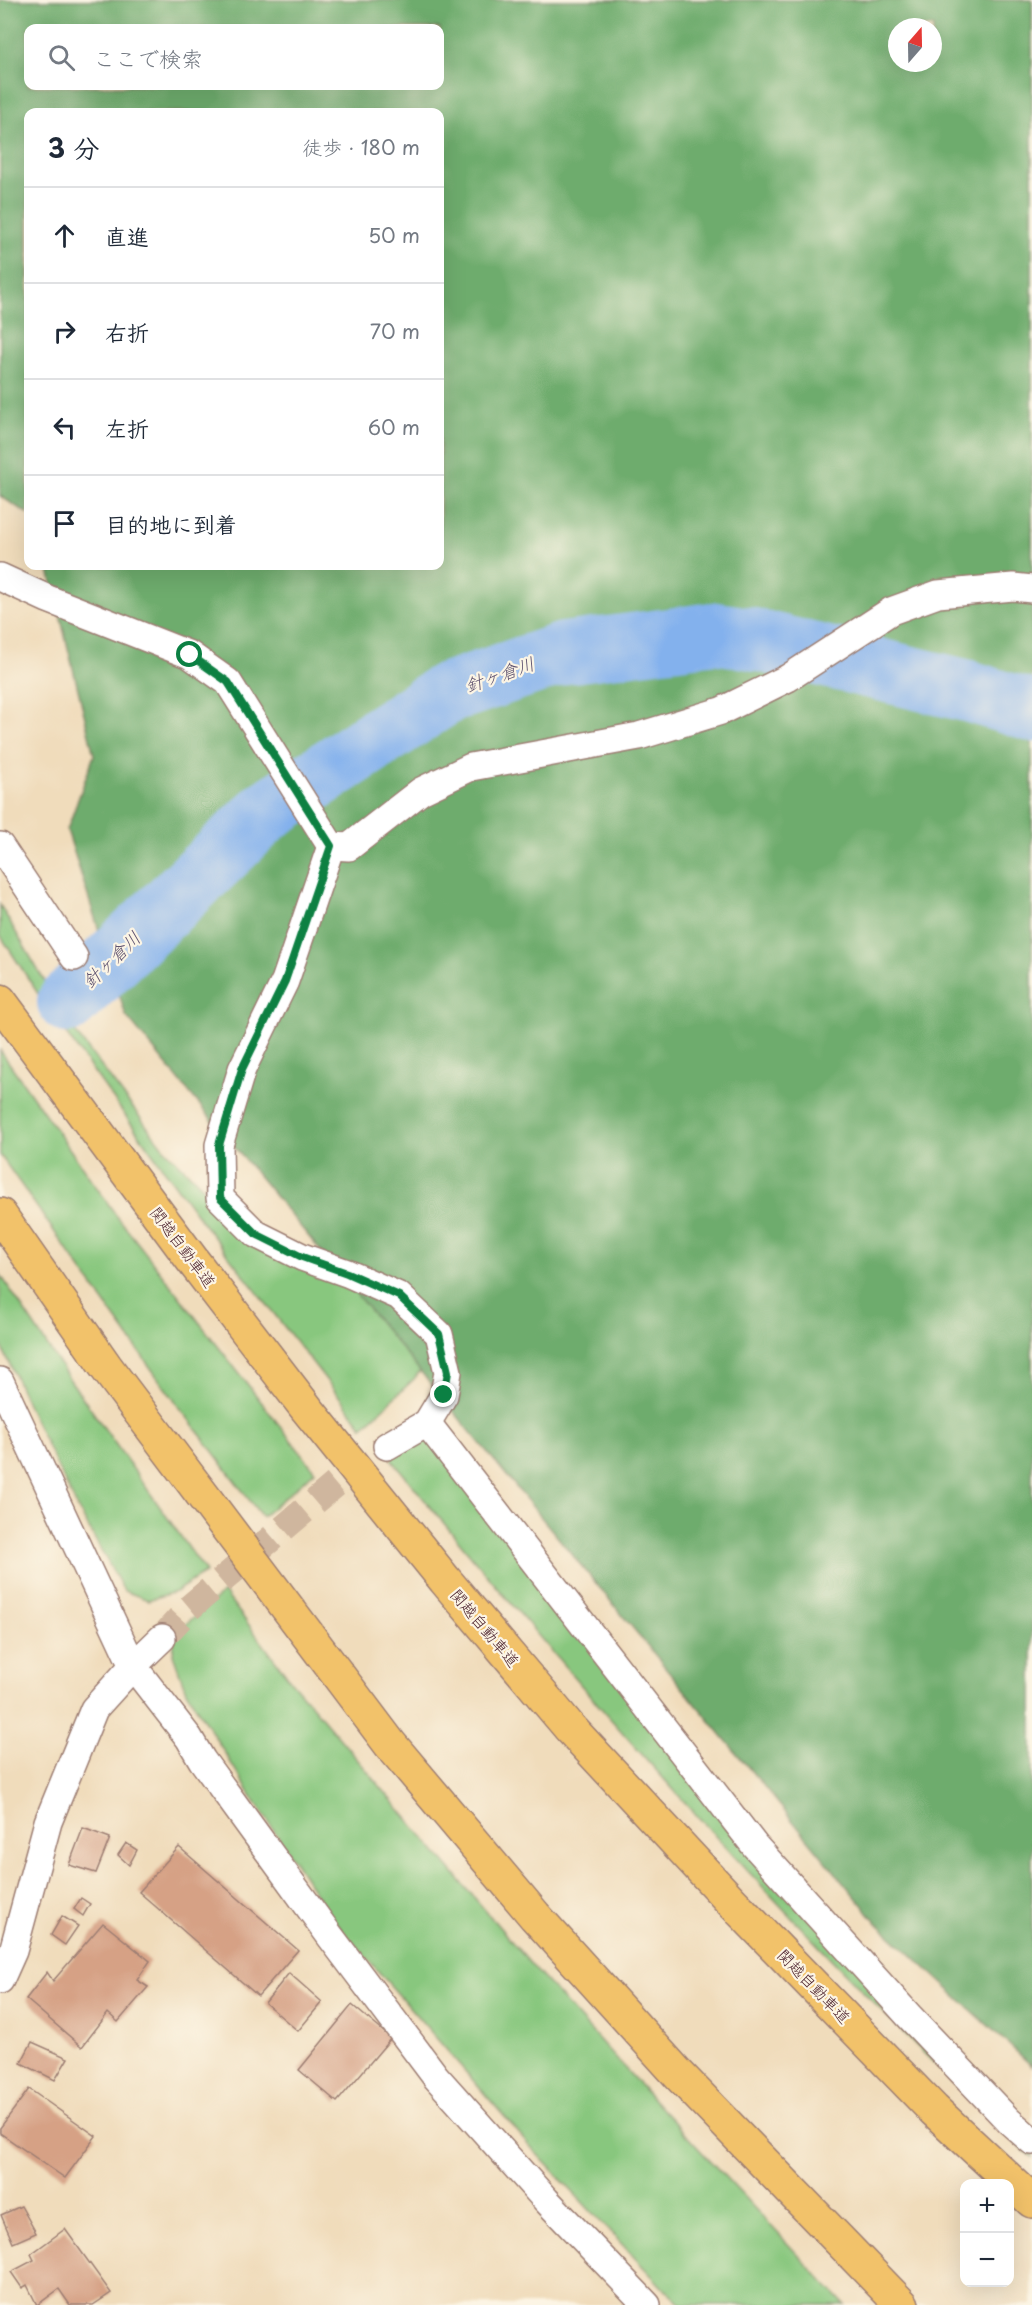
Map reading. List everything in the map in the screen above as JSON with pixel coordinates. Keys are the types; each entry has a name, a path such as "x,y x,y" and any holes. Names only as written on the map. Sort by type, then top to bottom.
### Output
{"highway":[{"name":"関越自動車道","path":"0,1001 193,1261 307,1409 445,1580 570,1728 732,1902 926,2102 1032,2201"},
{"path":"0,1215 106,1367 390,1744 536,1916 655,2048 902,2305"}],"street":[{"path":"0,577 48,599 190,655 228,682 331,846"},
{"path":"331,846 349,846 421,790 471,767 639,736 721,711 788,678 891,611 938,594 1013,587 1032,590"},
{"path":"0,846 74,957"},
{"path":"331,846 285,981 242,1069 219,1145 220,1198 256,1234 302,1257 347,1273 399,1296 439,1334 448,1372 444,1395 427,1423 387,1446"},
{"path":"0,1381 133,1666 189,1738 202,1760 330,1936 436,2077 546,2200 647,2305"},
{"path":"427,1423 755,1846 909,2016 1032,2142"},
{"path":"0,1980 13,1951 48,1822 94,1709 162,1638"}],"green space":[{"path":"0,0 1032,0 1032,2066 878,1924 126,1016 67,830 94,755 49,570 444,570 444,108 24,108 24,511 0,496"},
{"path":"0,905 72,1028 162,1146 253,1238 347,1277 432,1355 414,1379 363,1427 202,1222 44,1003 0,935"},
{"path":"0,1050 116,1215 315,1471 262,1517 160,1381 0,1155"},
{"path":"0,1274 68,1377 206,1572 175,1592 148,1600 124,1591 78,1509 32,1415 0,1342"},
{"path":"427,1433 751,1848 1032,2147 1032,2158 862,1991 698,1817 541,1638 388,1455"},
{"path":"224,1592 291,1681 534,1968 845,2305 682,2305 663,2288 537,2154 331,1917 186,1691 173,1655 175,1633"}],"building":[{"path":"83,1828 110,1838 96,1873 69,1865"},
{"path":"126,1843 137,1850 129,1865 118,1855"},
{"path":"179,1847 298,1950 258,1996 139,1892"},
{"path":"81,1898 90,1904 83,1916 74,1909"},
{"path":"62,1916 78,1926 65,1945 51,1935"},
{"path":"103,1923 150,1961 137,1980 148,1987 118,2022 108,2013 82,2047 26,1999 47,1972 53,1981"},
{"path":"289,1973 322,2002 298,2031 265,2003"},
{"path":"352,2005 391,2038 337,2102 299,2070"},
{"path":"32,2042 68,2058 55,2080 21,2063"},
{"path":"29,2089 96,2136 65,2178 0,2133 0,2128"},
{"path":"21,2206 36,2233 13,2243 1,2215"},
{"path":"65,2229 111,2293 93,2305 70,2305 59,2289 37,2305 27,2285 22,2288 11,2272 34,2260 31,2254"}],"waterway":[{"name":"針ヶ倉川","path":"68,1002 268,810 447,693 564,653 715,633 748,638 968,691 1032,711"}],"tunnel":[{"path":"162,1638 189,1608 350,1472 387,1446"}],"route":[{"path":"190,655 228,682 331,846 285,981 242,1069 219,1145 220,1198 256,1234 302,1257 347,1273 399,1296 439,1334 448,1372 444,1395"}]}
